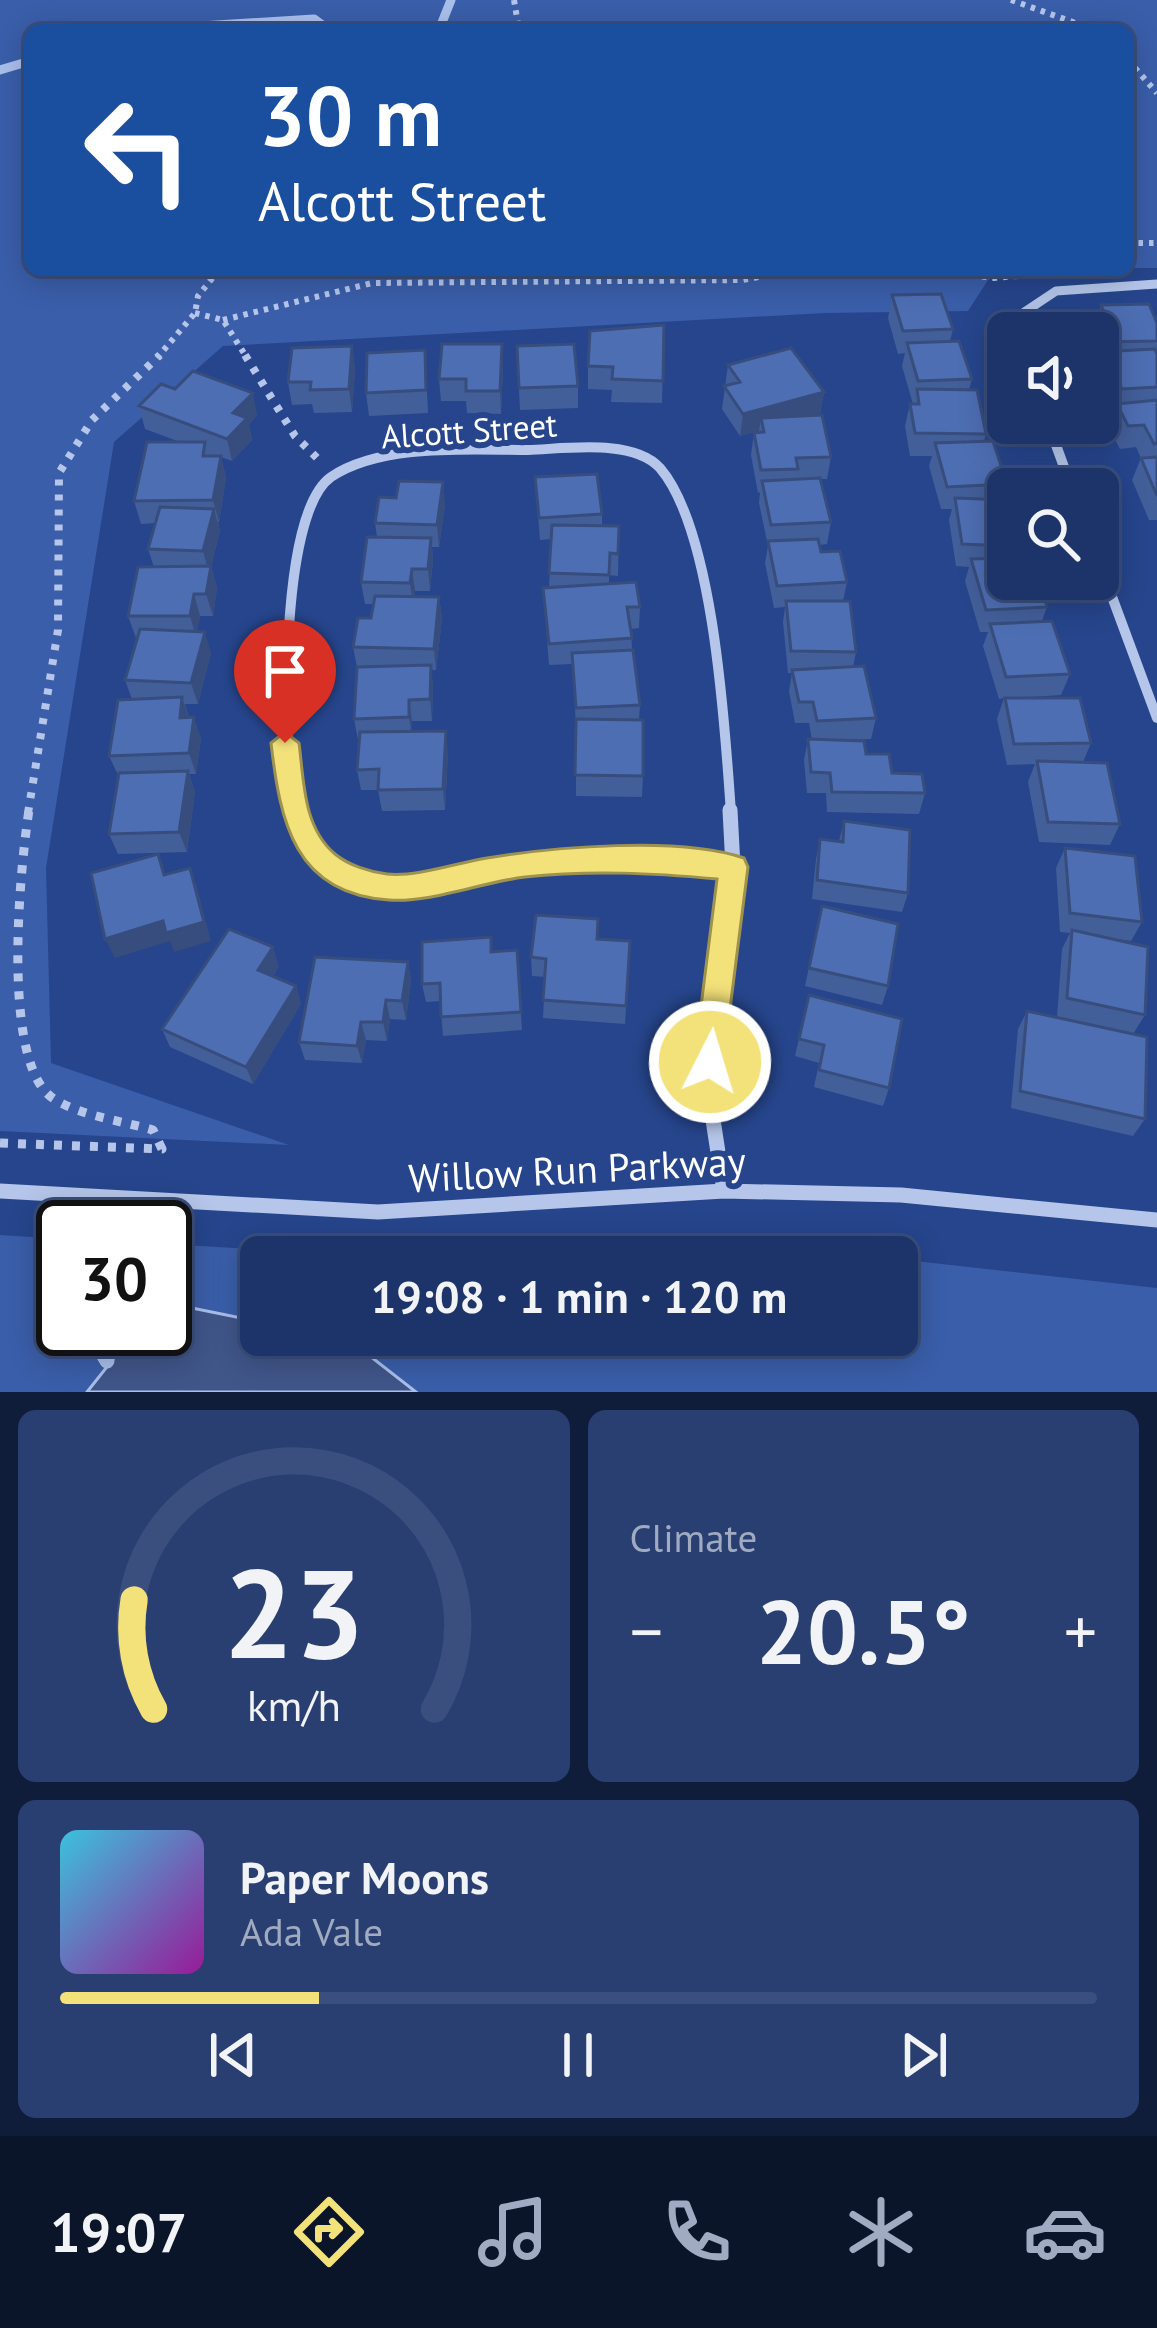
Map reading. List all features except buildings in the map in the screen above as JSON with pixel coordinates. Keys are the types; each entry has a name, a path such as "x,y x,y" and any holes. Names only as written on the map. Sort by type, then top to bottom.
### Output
{"street":[{"path":"1024,312 1056,291 1157,284"},
{"name":"Alcott Street","path":"334,474 419,456 614,450 655,462 690,514 733,790 733,867 711,1029 709,1094 724,1191"},
{"path":"334,474 316,489 302,525 285,743 293,811 325,863 354,879 391,887 524,865 623,858 733,867"},
{"path":"1113,600 1157,718"},
{"name":"Willow Run Parkway","path":"0,1191 378,1212 724,1191 901,1195 1157,1220"}],"path":[{"path":"1011,0 1078,24"},
{"path":"1134,67 1157,93"},
{"path":"0,1143 162,1149 153,1130 53,1099 33,1074 25,1049 15,896 58,630 59,473 92,420 159,356 195,313 199,296 214,276"},
{"path":"195,313 223,320 372,283 743,280 764,276"},
{"path":"978,276 1018,276"},
{"path":"223,320 295,436 334,474"}],"shaded area":[{"path":"0,0 1157,0 1157,268 1134,268 1134,24 24,24 24,276 997,276 988,280 968,311 825,313 223,346 114,442 46,868 51,1063 289,1145 0,1131"},
{"path":"0,1235 36,1237 36,1356 192,1356 192,1246 240,1248 240,1356 918,1356 918,1261 1157,1288 1157,1392 0,1392"},
{"path":"192,1308 240,1318 240,1356 370,1356 416,1392 87,1392 116,1356 192,1356"}],"waterway":[{"path":"441,24 451,0"},
{"path":"234,24 314,19 321,24"},
{"path":"0,70 24,63"},
{"path":"104,1356 107,1361"}],"route":[{"path":"285,743 293,811 304,837 325,863 354,879 391,887 524,865 623,858 733,867 710,1062"}]}
